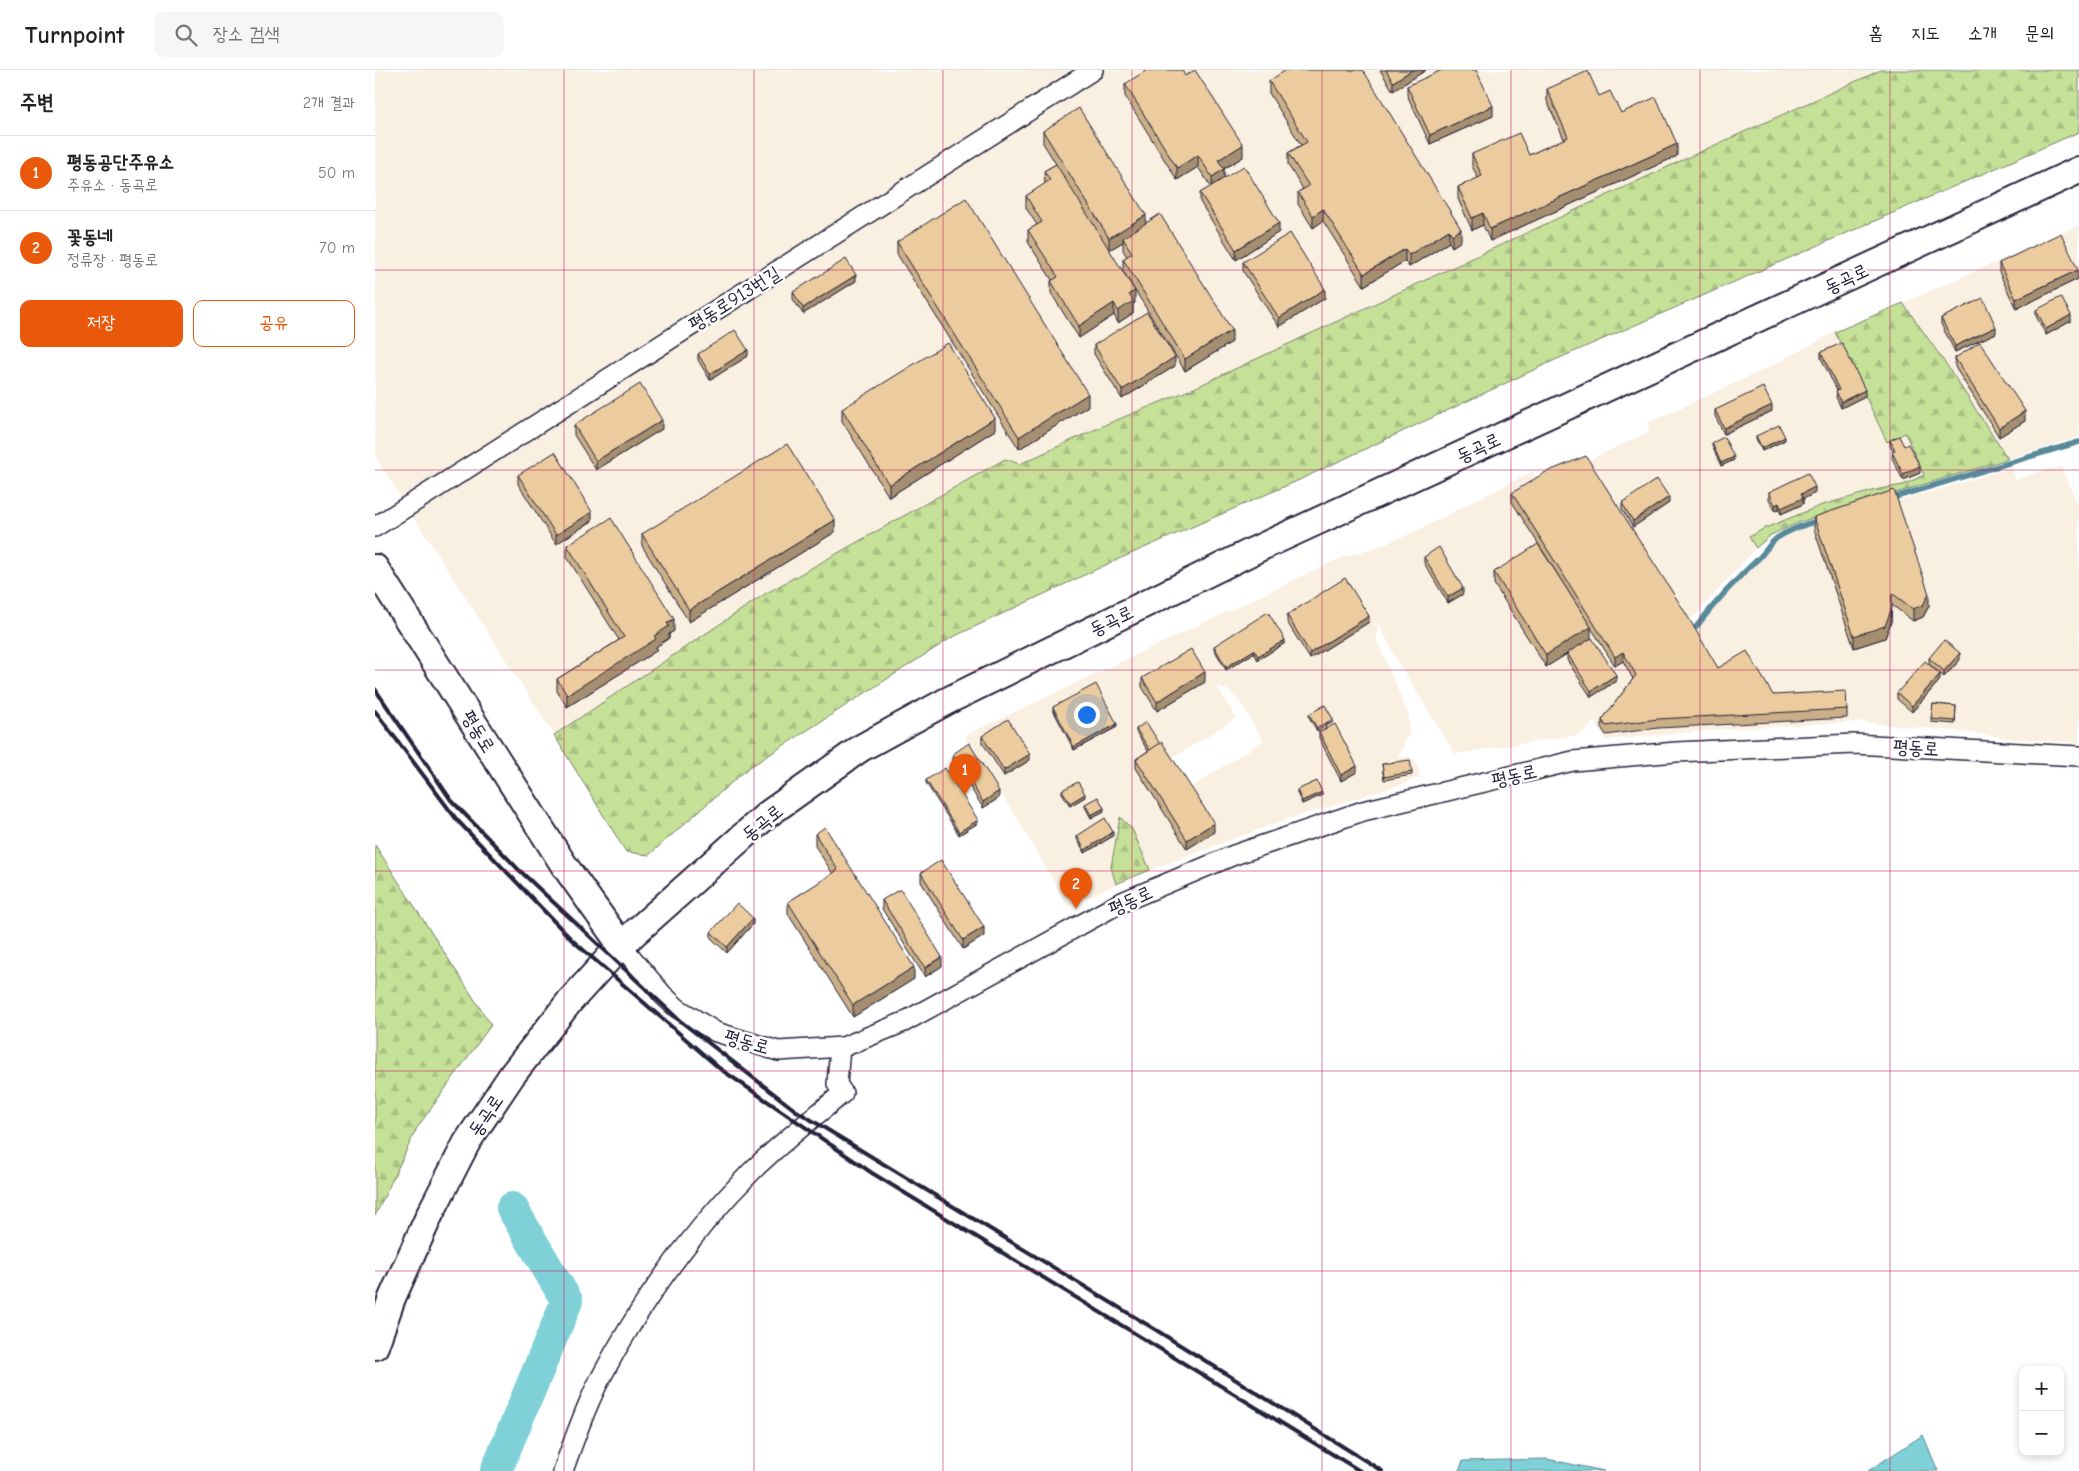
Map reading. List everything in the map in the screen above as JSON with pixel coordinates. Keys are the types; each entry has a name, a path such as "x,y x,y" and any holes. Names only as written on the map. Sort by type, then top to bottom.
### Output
{"main road":[{"name":"동곡로","path":"375,1346 392,1298 467,1142 524,1060 570,1001 621,945 768,814 861,748 947,701 1255,550 2079,170"},
{"name":"평동로","path":"375,568 564,865 621,945"}],"street":[{"name":"평동로913번길","path":"375,526 1093,70"},
{"name":"평동로","path":"621,945 677,1008 716,1032 779,1051 840,1047 904,1022 1120,903 1234,855 1363,811 1573,761 1676,752 1854,744 2079,756"},
{"path":"563,1471 597,1385 617,1348 658,1283 699,1230 752,1171 843,1094 837,1084 840,1047"}],"shaded area":[{"path":"375,70 1881,70 1702,151 1192,389 1107,424 1020,464 765,594 554,735 375,457"},
{"path":"2079,225 2079,437 2008,459 1948,367 1903,303"},
{"path":"1835,332 1887,442 1905,433 1925,475 1903,485 1880,489 1822,505 1749,536 1756,548 1689,622 1696,632 1741,576 1760,561 1780,538 1804,527 2012,467 2016,480 2037,472 2061,467 2079,507 2079,743 2016,739 1975,733 1859,722 1728,729 1606,740 1594,722 1579,735 1455,754 1397,660 1378,622 1377,641 1409,716 1409,734 1398,757 1410,757 1417,763 1420,777 1401,785 1285,820 1150,870 1132,829 1120,818 1111,867 1116,884 1068,907 1020,823 964,736 1343,557 1410,534 1533,471 1538,480 1587,461 1649,432 1648,423 1761,371","holes":["1217,686 1229,691 1242,705 1263,741 1190,788 1171,759 1236,718"]}],"green space":[{"path":"1881,70 2079,70 2079,132 1555,360 1297,481 1112,562 951,638 747,769 649,855 626,852 554,735 765,594 1005,459 1020,464 1107,424 1192,389 1702,151"},
{"path":"1903,303 1948,367 2008,459 1800,522 1771,535 1756,548 1749,537 1763,529 1822,505 1880,489 1903,485 1924,475 1905,433 1887,442 1835,332"},
{"path":"1120,817 1132,829 1150,870 1116,884 1111,867"},
{"path":"375,845 491,1025 417,1128 375,1216"}],"water":[{"path":"1923,1435 1938,1471 1868,1471"},
{"path":"1547,1459 1604,1471 1459,1471 1463,1461"}],"building":[{"path":"1147,70 1182,70 1185,76 1195,70 1243,145 1218,160 1224,169 1212,177 1198,155 1177,168 1125,84"},
{"path":"1286,70 1363,70 1461,229 1452,235 1449,230 1409,255 1405,249 1364,274 1323,209 1313,216 1298,192 1309,186 1288,153 1307,142 1269,81"},
{"path":"1386,70 1412,70 1393,82"},
{"path":"1442,70 1476,70 1493,106 1430,135 1407,86"},
{"path":"1588,71 1599,96 1610,91 1621,113 1656,97 1677,144 1490,229 1483,213 1472,218 1458,187 1482,176 1472,154 1519,133 1529,155 1568,137 1547,89"},
{"path":"1079,108 1146,215 1109,238 1043,131"},
{"path":"1056,164 1135,291 1129,294 1133,301 1118,311 1114,303 1079,326 1051,281 1058,277 1028,230 1042,222 1026,196 1050,180 1044,171"},
{"path":"1244,166 1279,223 1236,250 1200,193"},
{"path":"966,198 1088,394 1019,437 897,242"},
{"path":"1160,214 1232,330 1185,359 1123,259 1132,253 1123,238"},
{"path":"1290,233 1325,289 1279,318 1243,262"},
{"path":"2061,233 2078,270 2016,299 1999,263"},
{"path":"846,259 856,275 803,308 793,292"},
{"path":"2061,297 2071,315 2046,329 2036,310"},
{"path":"1983,298 1996,327 1955,346 1941,318"},
{"path":"1147,312 1175,357 1122,390 1094,345"},
{"path":"735,330 748,350 710,374 698,354"},
{"path":"1980,342 2025,411 1999,428 1955,358"},
{"path":"948,343 995,418 889,485 842,409"},
{"path":"1842,343 1865,390 1841,402 1836,391 1839,390 1821,352"},
{"path":"640,384 662,420 596,461 574,425"},
{"path":"1763,387 1772,405 1724,428 1715,410"},
{"path":"1779,425 1785,437 1762,448 1756,436"},
{"path":"1899,436 1904,446 1908,444 1920,466 1903,474 1892,452 1895,450 1890,440"},
{"path":"1724,437 1734,457 1721,463 1712,443"},
{"path":"787,444 835,520 689,610 642,534"},
{"path":"555,452 592,512 556,535 518,475"},
{"path":"1586,456 1685,612 1718,668 1747,651 1773,695 1846,691 1847,709 1658,719 1606,726 1602,720 1636,675 1623,652 1615,657 1512,493 1544,473"},
{"path":"1808,473 1815,487 1801,494 1803,498 1781,508 1779,503 1775,505 1769,492"},
{"path":"1657,479 1669,497 1633,521 1622,503"},
{"path":"1894,490 1929,594 1923,605 1913,609 1892,593 1891,610 1885,626 1854,636 1814,517"},
{"path":"611,518 674,619 667,623 669,626 654,636 656,639 567,695 557,679 624,637 567,545"},
{"path":"1538,544 1591,627 1546,655 1494,572"},
{"path":"1439,547 1463,588 1448,597 1424,557"},
{"path":"1345,578 1369,616 1310,653 1287,615"},
{"path":"1268,612 1285,640 1258,656 1254,650 1226,667 1214,646"},
{"path":"1592,638 1616,675 1591,691 1567,653"},
{"path":"1944,640 1960,653 1944,671 1929,658"},
{"path":"1191,649 1205,672 1157,702 1142,678"},
{"path":"1925,661 1940,674 1912,706 1897,693"},
{"path":"1096,684 1117,724 1074,747 1053,707"},
{"path":"1933,704 1956,706 1955,721 1931,719"},
{"path":"1325,705 1333,719 1317,728 1309,714"},
{"path":"1008,719 1030,754 1004,770 982,736"},
{"path":"1146,722 1160,744 1150,750 1136,729"},
{"path":"1335,724 1357,766 1341,775 1319,732"},
{"path":"1162,742 1214,823 1187,840 1136,759"},
{"path":"969,743 999,791 983,802 953,754"},
{"path":"1410,760 1412,772 1384,777 1382,764"},
{"path":"945,768 978,820 959,832 926,780"},
{"path":"1317,781 1322,792 1302,801 1297,790"},
{"path":"1078,782 1085,794 1070,803 1062,790"},
{"path":"1098,797 1104,808 1091,815 1085,804"},
{"path":"1105,818 1113,832 1085,850 1077,836"},
{"path":"825,827 914,967 853,1005 788,902 838,870 815,834"},
{"path":"941,860 984,927 963,940 921,873"},
{"path":"900,889 942,957 925,968 882,900"},
{"path":"737,903 753,918 727,947 711,932"}],"waterway":[{"path":"1889,499 2079,442"},
{"path":"1696,627 1726,591 1774,540 1793,529 1820,520"},
{"path":"496,1471 567,1301 512,1208"}],"railway":[{"path":"375,689 451,800 518,869 679,1020 795,1110 1156,1330 1382,1471"},
{"path":"375,711 457,820 572,940 719,1068 872,1173 1360,1471"}],"place":[{"name":"평동공단주유소","path":"965,795"},
{"name":"꽃동네","path":"1076,909"}]}
